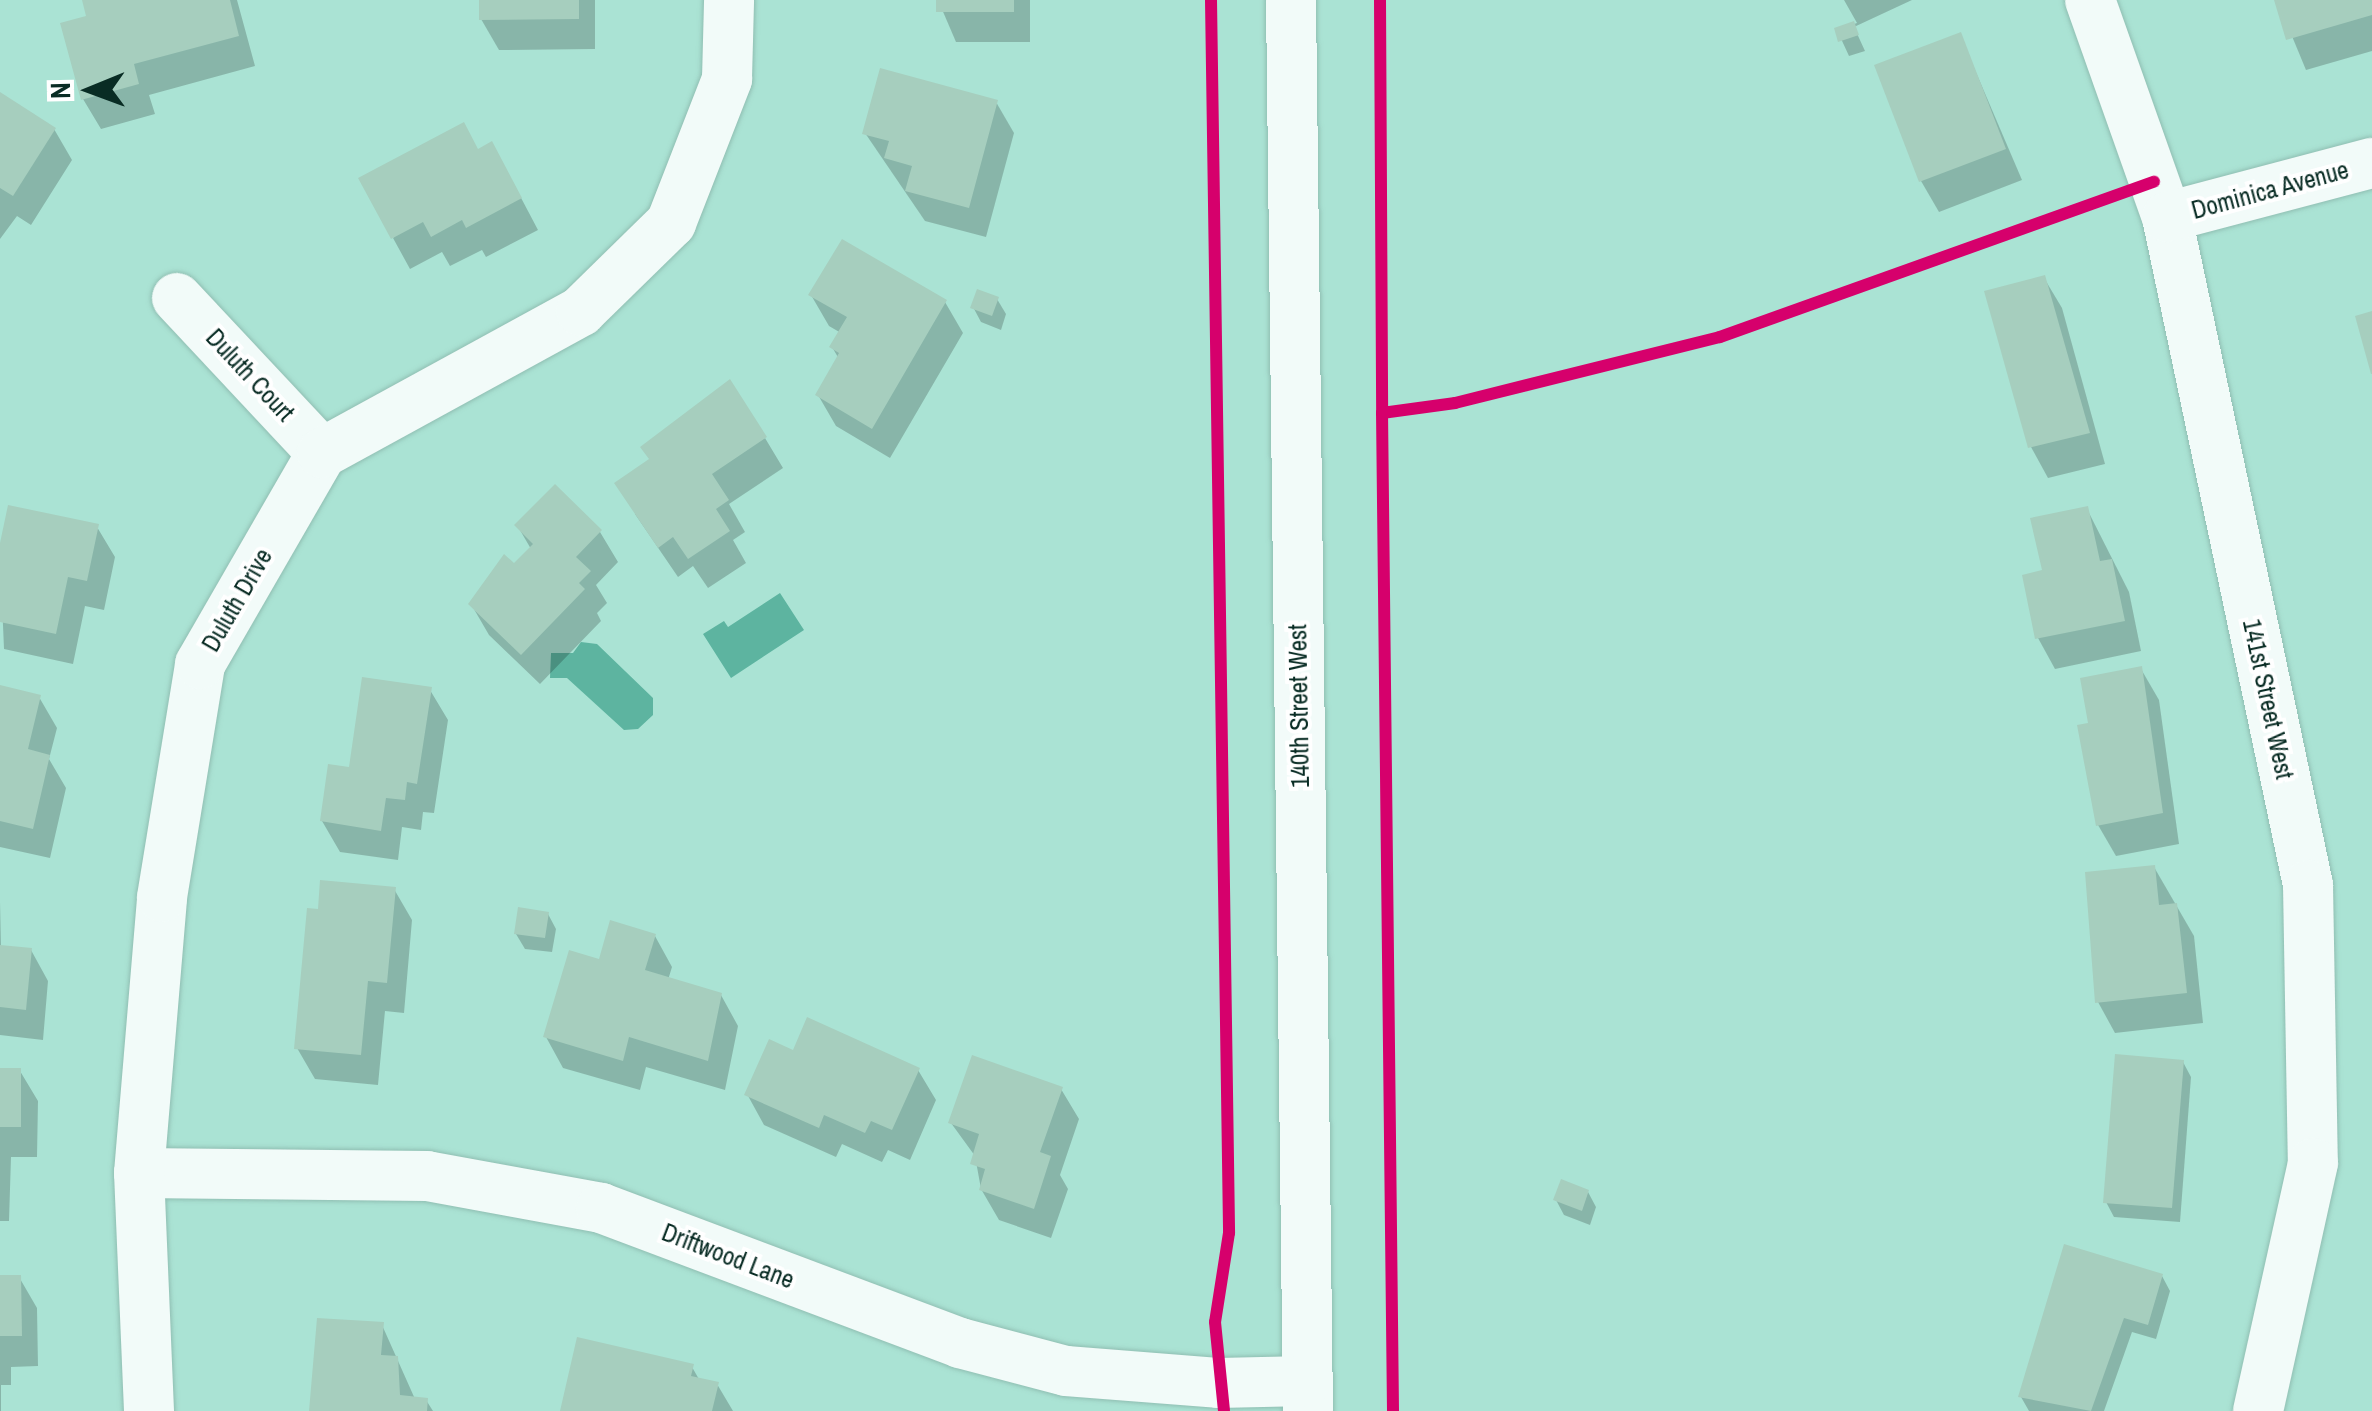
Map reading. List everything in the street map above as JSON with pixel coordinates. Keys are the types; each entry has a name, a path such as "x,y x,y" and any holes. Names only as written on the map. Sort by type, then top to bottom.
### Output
{"street":[{"path":"322,453 582,312 671,224 727,79 729,0"},
{"name":"140th Street West","path":"1291,0 1308,1396"},
{"name":"141st Street West","path":"2090,0 2167,217 2308,884 2312,1163 2258,1411"},
{"name":"Dominica Avenue","path":"2167,217 2372,163"},
{"name":"Duluth Court","path":"177,298 322,453"},
{"name":"Duluth Drive","path":"149,1411 140,1173 162,897 200,664 322,453"},
{"name":"Driftwood Lane","path":"140,1173 426,1176 601,1208 960,1343 1066,1372 1218,1383 1308,1396"}],"shaded area":[{"path":"780,593 804,630 731,678 703,634 724,621 728,627"},
{"path":"581,642 597,644 653,698 653,715 638,729 624,730 567,678 550,678 551,653 573,653"}],"building":[{"path":"82,0 230,0 239,36 134,64 139,84 81,100 60,23 86,16"},
{"path":"479,0 579,0 579,19 479,20"},
{"path":"936,0 1014,0 1014,12 936,12"},
{"path":"2274,0 2372,0 2372,15 2286,40"},
{"path":"1854,21 1859,35 1838,42 1834,28"},
{"path":"1961,32 2006,149 1919,182 1874,65"},
{"path":"880,68 998,100 969,208 905,191 912,166 884,158 889,141 862,134"},
{"path":"0,92 56,128 13,196 0,188"},
{"path":"464,122 478,149 492,141 522,198 466,228 462,220 431,237 423,222 391,239 358,178"},
{"path":"842,239 947,300 872,429 815,395 839,353 829,347 847,317 808,295"},
{"path":"2045,275 2090,433 2028,448 1984,291"},
{"path":"977,289 999,297 992,316 970,308"},
{"path":"2372,311 2372,374 2371,374 2355,316"},
{"path":"730,379 767,437 712,474 729,500 716,509 730,531 688,559 673,537 658,548 614,483 649,459 640,447"},
{"path":"555,484 602,530 576,557 591,571 579,583 585,589 521,655 468,604 504,554 514,563 533,544 514,525"},
{"path":"8,505 99,524 87,581 68,577 56,634 0,622 0,543"},
{"path":"2088,506 2100,561 2112,559 2125,621 2035,639 2022,575 2042,570 2030,518"},
{"path":"2142,666 2163,813 2096,826 2077,725 2088,723 2080,678"},
{"path":"362,677 432,687 417,784 407,782 405,800 386,798 381,831 320,821 328,764 349,767"},
{"path":"0,685 41,695 28,749 50,755 33,829 0,821"},
{"path":"2155,865 2159,905 2177,903 2187,993 2095,1003 2085,872"},
{"path":"320,880 396,887 387,983 368,981 361,1055 294,1049 307,908 318,909"},
{"path":"518,907 549,912 545,938 514,934"},
{"path":"610,920 656,934 645,970 722,993 708,1061 629,1037 623,1061 543,1037 569,950 599,959"},
{"path":"0,945 32,948 26,1010 0,1007"},
{"path":"807,1017 920,1068 892,1130 871,1121 865,1133 824,1115 819,1128 744,1095 769,1039 793,1050"},
{"path":"2115,1054 2184,1060 2172,1208 2103,1203"},
{"path":"972,1055 1063,1087 1040,1152 1051,1156 1034,1209 979,1190 985,1169 970,1164 979,1134 948,1123"},
{"path":"0,1068 21,1068 21,1127 0,1127"},
{"path":"1561,1179 1589,1190 1582,1211 1553,1200"},
{"path":"2064,1244 2163,1274 2148,1325 2124,1318 2091,1411 2018,1397"},
{"path":"0,1275 21,1275 22,1336 0,1336"},
{"path":"317,1318 384,1322 381,1355 398,1356 400,1395 428,1398 427,1411 309,1411"},
{"path":"577,1337 694,1364 691,1376 719,1382 712,1411 560,1411"}],"cycle path":[{"path":"1211,0 1229,1233 1215,1322 1224,1411"},
{"path":"1380,0 1382,413"},
{"path":"1393,1411 1382,413 1455,403 1720,337 2154,182"}]}
